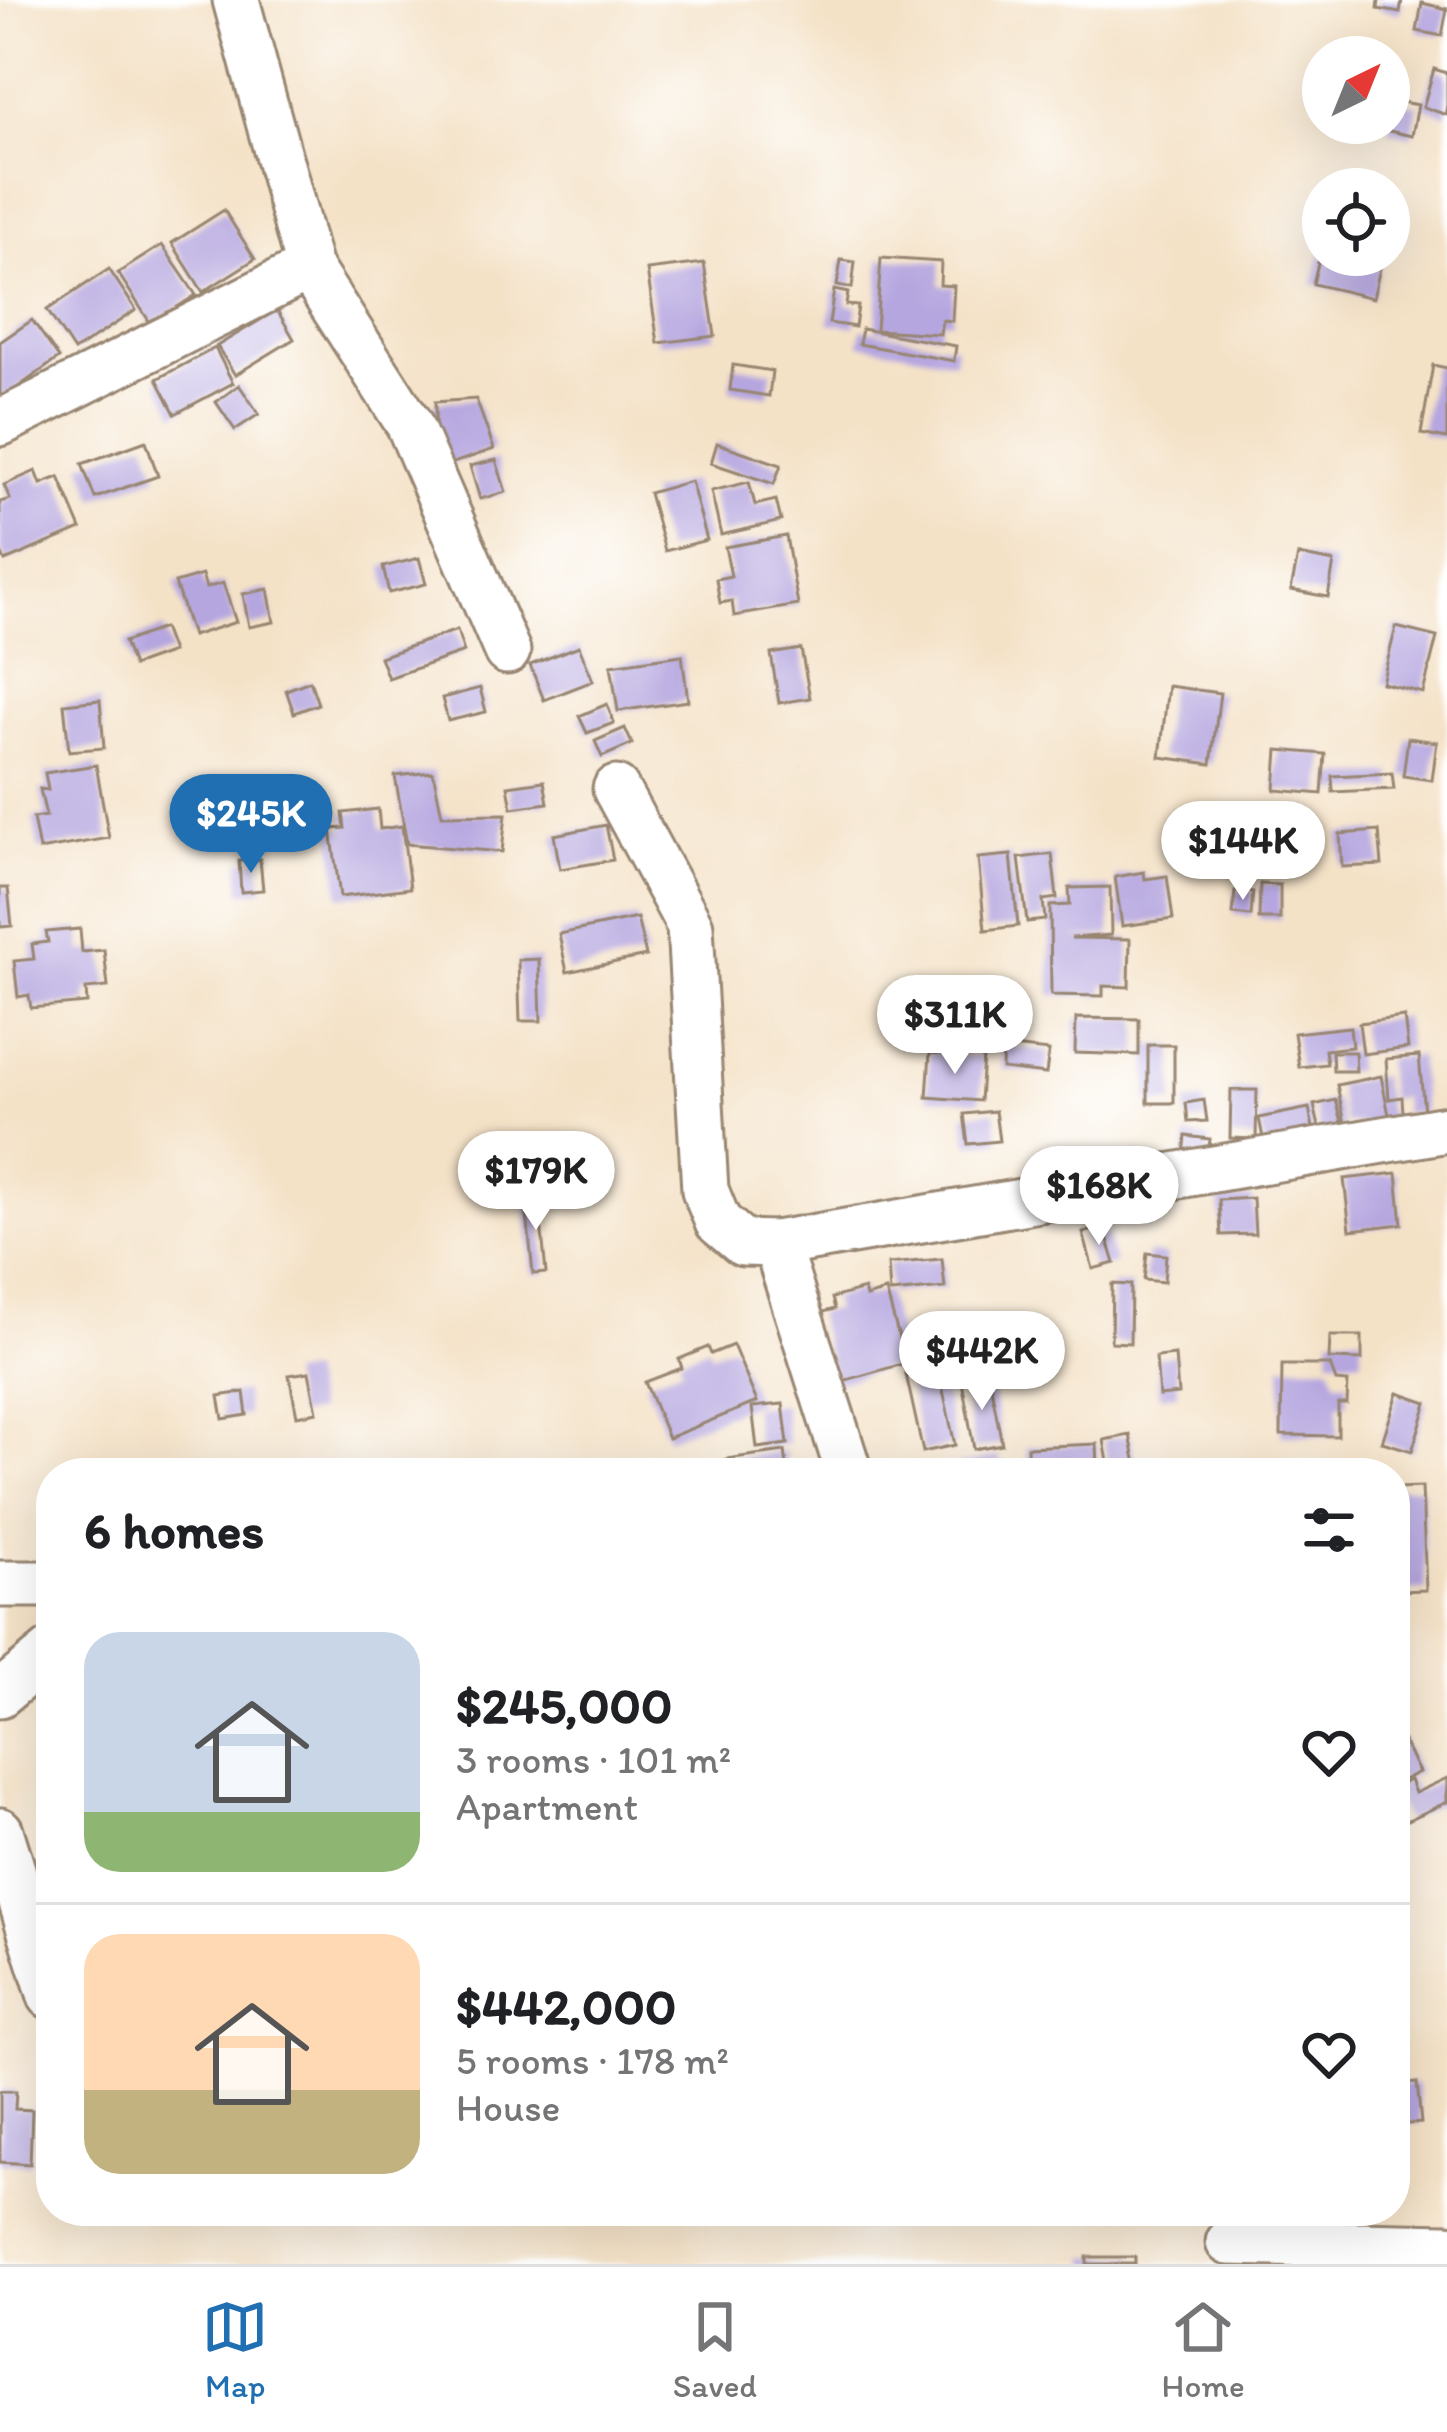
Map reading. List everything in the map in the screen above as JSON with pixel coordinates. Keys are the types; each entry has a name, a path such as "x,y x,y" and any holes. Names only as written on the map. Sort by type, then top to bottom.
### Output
{"street":[{"path":"236,0 309,268 409,424 508,651"},
{"path":"0,423 309,268"},
{"path":"616,789 690,926 705,1190 718,1222 743,1243 776,1244 1447,1129"},
{"path":"776,1244 844,1458"},
{"path":"0,1585 36,1584"},
{"path":"0,1694 36,1664"},
{"path":"0,1831 36,1947"},
{"path":"1229,2242 1447,2248"}],"building":[{"path":"1379,0 1402,0 1400,13 1378,9"},
{"path":"1422,3 1447,9 1442,36 1417,31"},
{"path":"1434,69 1447,73 1447,115 1423,107"},
{"path":"1410,104 1418,105 1410,136"},
{"path":"224,210 255,259 203,292 172,243"},
{"path":"162,245 196,295 151,324 118,273"},
{"path":"881,258 941,262 940,285 954,286 952,321 942,320 940,334 876,330"},
{"path":"841,260 855,262 852,288 837,286"},
{"path":"704,263 715,336 658,343 647,270"},
{"path":"109,269 136,310 74,351 47,310"},
{"path":"1315,276 1378,276 1373,298 1313,284"},
{"path":"834,290 848,293 846,305 858,306 855,327 829,323"},
{"path":"277,310 294,339 235,375 217,346"},
{"path":"32,320 59,358 0,400 0,342"},
{"path":"862,329 956,346 954,361 859,344"},
{"path":"215,348 233,383 175,414 157,379"},
{"path":"733,365 772,371 769,396 730,390"},
{"path":"1433,365 1447,368 1447,439 1421,434"},
{"path":"239,385 259,414 235,430 216,402"},
{"path":"476,399 494,449 436,469 435,402"},
{"path":"146,441 158,476 95,498 82,464"},
{"path":"717,443 781,465 774,484 711,463"},
{"path":"496,460 506,492 480,499 470,466"},
{"path":"36,471 41,484 59,477 81,529 5,561 0,550 0,502 10,499 4,485"},
{"path":"691,481 707,540 665,551 649,493"},
{"path":"749,482 755,505 776,500 781,521 721,535 711,491"},
{"path":"786,536 798,605 734,616 732,601 720,603 716,579 731,576 725,547"},
{"path":"1298,555 1334,562 1328,597 1291,590"},
{"path":"419,558 426,584 389,593 383,567"},
{"path":"202,575 206,588 223,583 236,622 192,636 175,583"},
{"path":"268,589 274,622 249,627 243,594"},
{"path":"1396,627 1437,637 1423,693 1382,683"},
{"path":"163,628 172,652 133,666 124,642"},
{"path":"457,630 464,652 388,678 380,657"},
{"path":"579,646 593,681 544,700 530,665"},
{"path":"801,649 810,698 779,703 771,654"},
{"path":"682,655 688,701 618,711 611,665"},
{"path":"310,681 318,704 294,713 286,690"},
{"path":"1168,686 1220,693 1211,764 1160,757"},
{"path":"480,688 486,712 448,721 442,698"},
{"path":"100,700 104,748 69,751 64,704"},
{"path":"607,704 614,723 587,733 579,716"},
{"path":"625,728 632,744 602,757 595,741"},
{"path":"1408,738 1437,742 1432,780 1403,776"},
{"path":"1278,750 1325,754 1322,794 1275,790"},
{"path":"96,765 109,838 39,850 33,818 46,816 40,789 48,790 45,773"},
{"path":"433,772 442,815 506,814 502,852 407,844 395,776"},
{"path":"1392,773 1394,789 1333,792 1332,776"},
{"path":"544,781 548,803 512,808 508,786"},
{"path":"378,809 380,829 402,826 410,888 340,897 331,829 345,828 343,813"},
{"path":"606,825 613,860 560,869 554,835"},
{"path":"1379,831 1382,865 1342,867 1340,834"},
{"path":"1052,854 1057,898 1043,900 1045,920 1027,922 1019,858"},
{"path":"1011,855 1018,926 985,930 978,858"},
{"path":"260,859 263,890 241,892 239,861"},
{"path":"1144,872 1145,879 1167,876 1173,919 1122,926 1115,877"},
{"path":"1260,884 1280,885 1280,919 1259,919"},
{"path":"1110,887 1111,935 1071,938 1130,939 1129,987 1103,986 1103,996 1051,995 1050,906 1070,905 1069,888"},
{"path":"0,888 8,888 12,926 0,927"},
{"path":"1235,891 1253,892 1251,916 1233,914"},
{"path":"637,918 646,956 567,972 559,934"},
{"path":"80,929 82,952 104,950 108,987 86,989 87,1003 31,1008 29,995 18,997 14,961 34,959 32,944 48,942 46,932"},
{"path":"539,959 541,1021 520,1021 518,960"},
{"path":"1404,1017 1408,1048 1363,1054 1359,1023"},
{"path":"1076,1018 1139,1019 1139,1055 1075,1053"},
{"path":"1350,1027 1352,1047 1325,1050 1327,1064 1299,1067 1294,1033"},
{"path":"1148,1045 1174,1045 1174,1103 1148,1103"},
{"path":"1003,1046 1049,1051 1046,1074 1002,1069"},
{"path":"1332,1052 1355,1052 1356,1071 1333,1071"},
{"path":"930,1053 983,1057 980,1101 927,1097"},
{"path":"1419,1056 1424,1112 1403,1113 1402,1097 1389,1099 1386,1059"},
{"path":"1381,1076 1396,1127 1347,1124 1365,1119 1345,1123 1337,1085"},
{"path":"1231,1090 1257,1090 1256,1139 1230,1138"},
{"path":"1204,1100 1207,1121 1188,1122 1186,1103"},
{"path":"1336,1100 1344,1129 1321,1135 1314,1105"},
{"path":"1309,1108 1315,1138 1265,1148 1259,1118"},
{"path":"995,1111 999,1141 968,1144 964,1114"},
{"path":"1186,1136 1210,1139 1208,1158 1184,1155"},
{"path":"1397,1173 1402,1224 1350,1230 1344,1179"},
{"path":"538,1192 546,1273 533,1274 525,1194"},
{"path":"1253,1198 1255,1234 1221,1235 1219,1200"},
{"path":"1104,1227 1115,1263 1093,1269 1083,1233"},
{"path":"1147,1253 1166,1255 1164,1282 1144,1280"},
{"path":"942,1259 945,1288 890,1293 888,1264"},
{"path":"1112,1284 1131,1285 1130,1343 1111,1342"},
{"path":"864,1289 866,1297 886,1291 906,1363 836,1383 816,1314 835,1309 832,1298"},
{"path":"1330,1336 1362,1336 1362,1360 1329,1359"},
{"path":"733,1345 757,1402 668,1438 645,1382 682,1368 679,1359 708,1347 711,1354"},
{"path":"1175,1355 1178,1394 1159,1396 1156,1357"},
{"path":"937,1363 955,1445 923,1452 905,1370"},
{"path":"1282,1365 1330,1365 1336,1381 1348,1382 1347,1404 1338,1404 1338,1436 1281,1435"},
{"path":"309,1372 317,1412 297,1416 289,1375"},
{"path":"989,1376 1002,1444 974,1449 962,1381"},
{"path":"244,1392 247,1415 223,1419 219,1396"},
{"path":"1398,1393 1427,1403 1412,1451 1382,1442"},
{"path":"783,1404 788,1444 757,1448 752,1407"},
{"path":"1130,1435 1135,1458 1107,1458 1104,1440"},
{"path":"1097,1444 1098,1458 1027,1458 1027,1447"},
{"path":"785,1451 786,1458 733,1458"},
{"path":"1410,1487 1422,1487 1426,1590 1410,1591"},
{"path":"1410,1754 1419,1772 1410,1776"},
{"path":"1447,1778 1447,1802 1410,1819 1410,1780 1415,1793"},
{"path":"1417,2083 1421,2123 1410,2124 1410,2084"},
{"path":"0,2091 16,2091 15,2109 32,2110 30,2164 0,2162"},
{"path":"1087,2257 1135,2257 1135,2264 1087,2264"}]}
